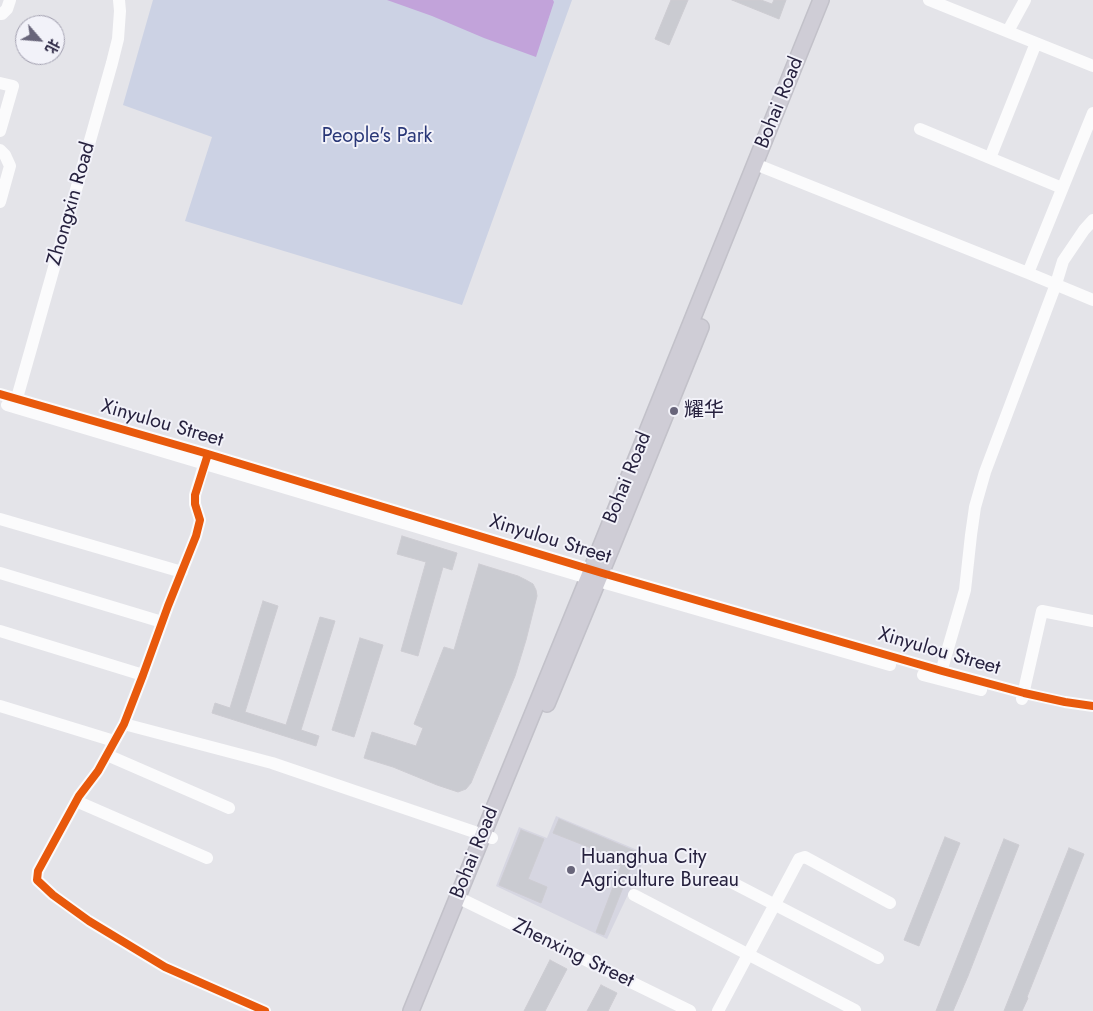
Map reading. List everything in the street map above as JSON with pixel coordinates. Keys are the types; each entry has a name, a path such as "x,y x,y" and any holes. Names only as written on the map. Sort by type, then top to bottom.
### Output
{"main road":[{"name":"Bohai Road","path":"760,166 822,0"},
{"name":"Bohai Road","path":"422,1011 487,837 595,576 760,166 831,0"},
{"name":"Bohai Road","path":"411,1011 462,900"}],"street":[{"path":"0,14 8,9 10,0"},
{"name":"Zhongxin Road","path":"15,403 118,40 119,0"},
{"path":"929,0 1093,66"},
{"path":"1008,31 1025,0"},
{"path":"990,158 1036,43"},
{"path":"0,83 13,86 0,131"},
{"path":"1028,273 1093,113"},
{"path":"920,129 1062,188"},
{"path":"0,202 10,166 2,153"},
{"path":"760,166 1093,300"},
{"path":"940,675 965,590 971,536 985,472 1063,261 1093,220"},
{"name":"Xinyulou Street","path":"0,394 15,403 595,576 940,675 1056,706 1093,712"},
{"name":"Xinyulou Street","path":"0,403 15,403"},
{"path":"206,459 195,494 195,504 200,520 196,536 124,724 98,771 76,801 38,871 37,880 53,895 89,921 165,967 265,1011"},
{"path":"0,519 182,572"},
{"path":"0,573 162,622"},
{"path":"1023,696 1042,611 1093,621"},
{"path":"0,631 143,675"},
{"name":"Xinyulou Street","path":"1023,696 1093,706"},
{"path":"0,706 114,741"},
{"path":"124,724 272,763 487,837"},
{"path":"107,755 229,808"},
{"path":"76,801 207,858"},
{"path":"718,1011 799,859 805,857 890,903"},
{"path":"729,881 878,958"},
{"path":"634,895 855,1010"},
{"name":"Zhenxing Street","path":"462,900 690,1011"}],"shaded area":[{"path":"387,0 553,0 554,2 536,57"},
{"name":"Huanghua City Agriculture Bureau","path":"556,816 647,854 607,939 496,886 519,827 547,838"}],"green space":[{"name":"People's Park","path":"153,0 572,0 462,305 185,221 212,137 123,105"}],"building":[{"path":"671,0 688,0 669,45 655,39"},
{"path":"732,0 761,0 772,4 774,0 786,0 779,19"},
{"path":"402,536 457,553 452,570 443,567 418,656 401,651 426,562 397,554"},
{"path":"479,564 526,580 533,584 537,596 515,676 471,783 466,789 458,792 364,758 372,732 416,746 423,728 414,724 444,647 454,650"},
{"path":"263,601 278,606 245,712 286,725 320,617 335,621 301,730 319,736 316,746 212,713 215,703 230,708"},
{"path":"360,638 383,645 354,737 332,730"},
{"path":"559,819 637,852 604,935 596,932 621,866 607,860 609,855 553,833"},
{"path":"521,830 544,839 528,879 547,887 541,903 499,885"},
{"path":"945,837 960,843 919,946 904,940"},
{"path":"1004,839 1019,845 968,976 953,1011 936,1011"},
{"path":"1069,848 1084,854 1028,998 1022,1011 1004,1011"},
{"path":"550,960 567,969 545,1011 524,1011"},
{"path":"601,985 617,993 608,1011 587,1011"}],"cycle path":[{"path":"0,394 208,454 602,573 942,671 1024,693 1093,706"},
{"path":"208,454 195,495 195,504 200,520 196,536 124,724 98,771 79,796 38,871 37,880 53,895 89,921 165,967 265,1011"}],"place":[{"name":"耀华","path":"674,411"},
{"name":"Huanghua City Agriculture Bureau","path":"571,870"}]}
